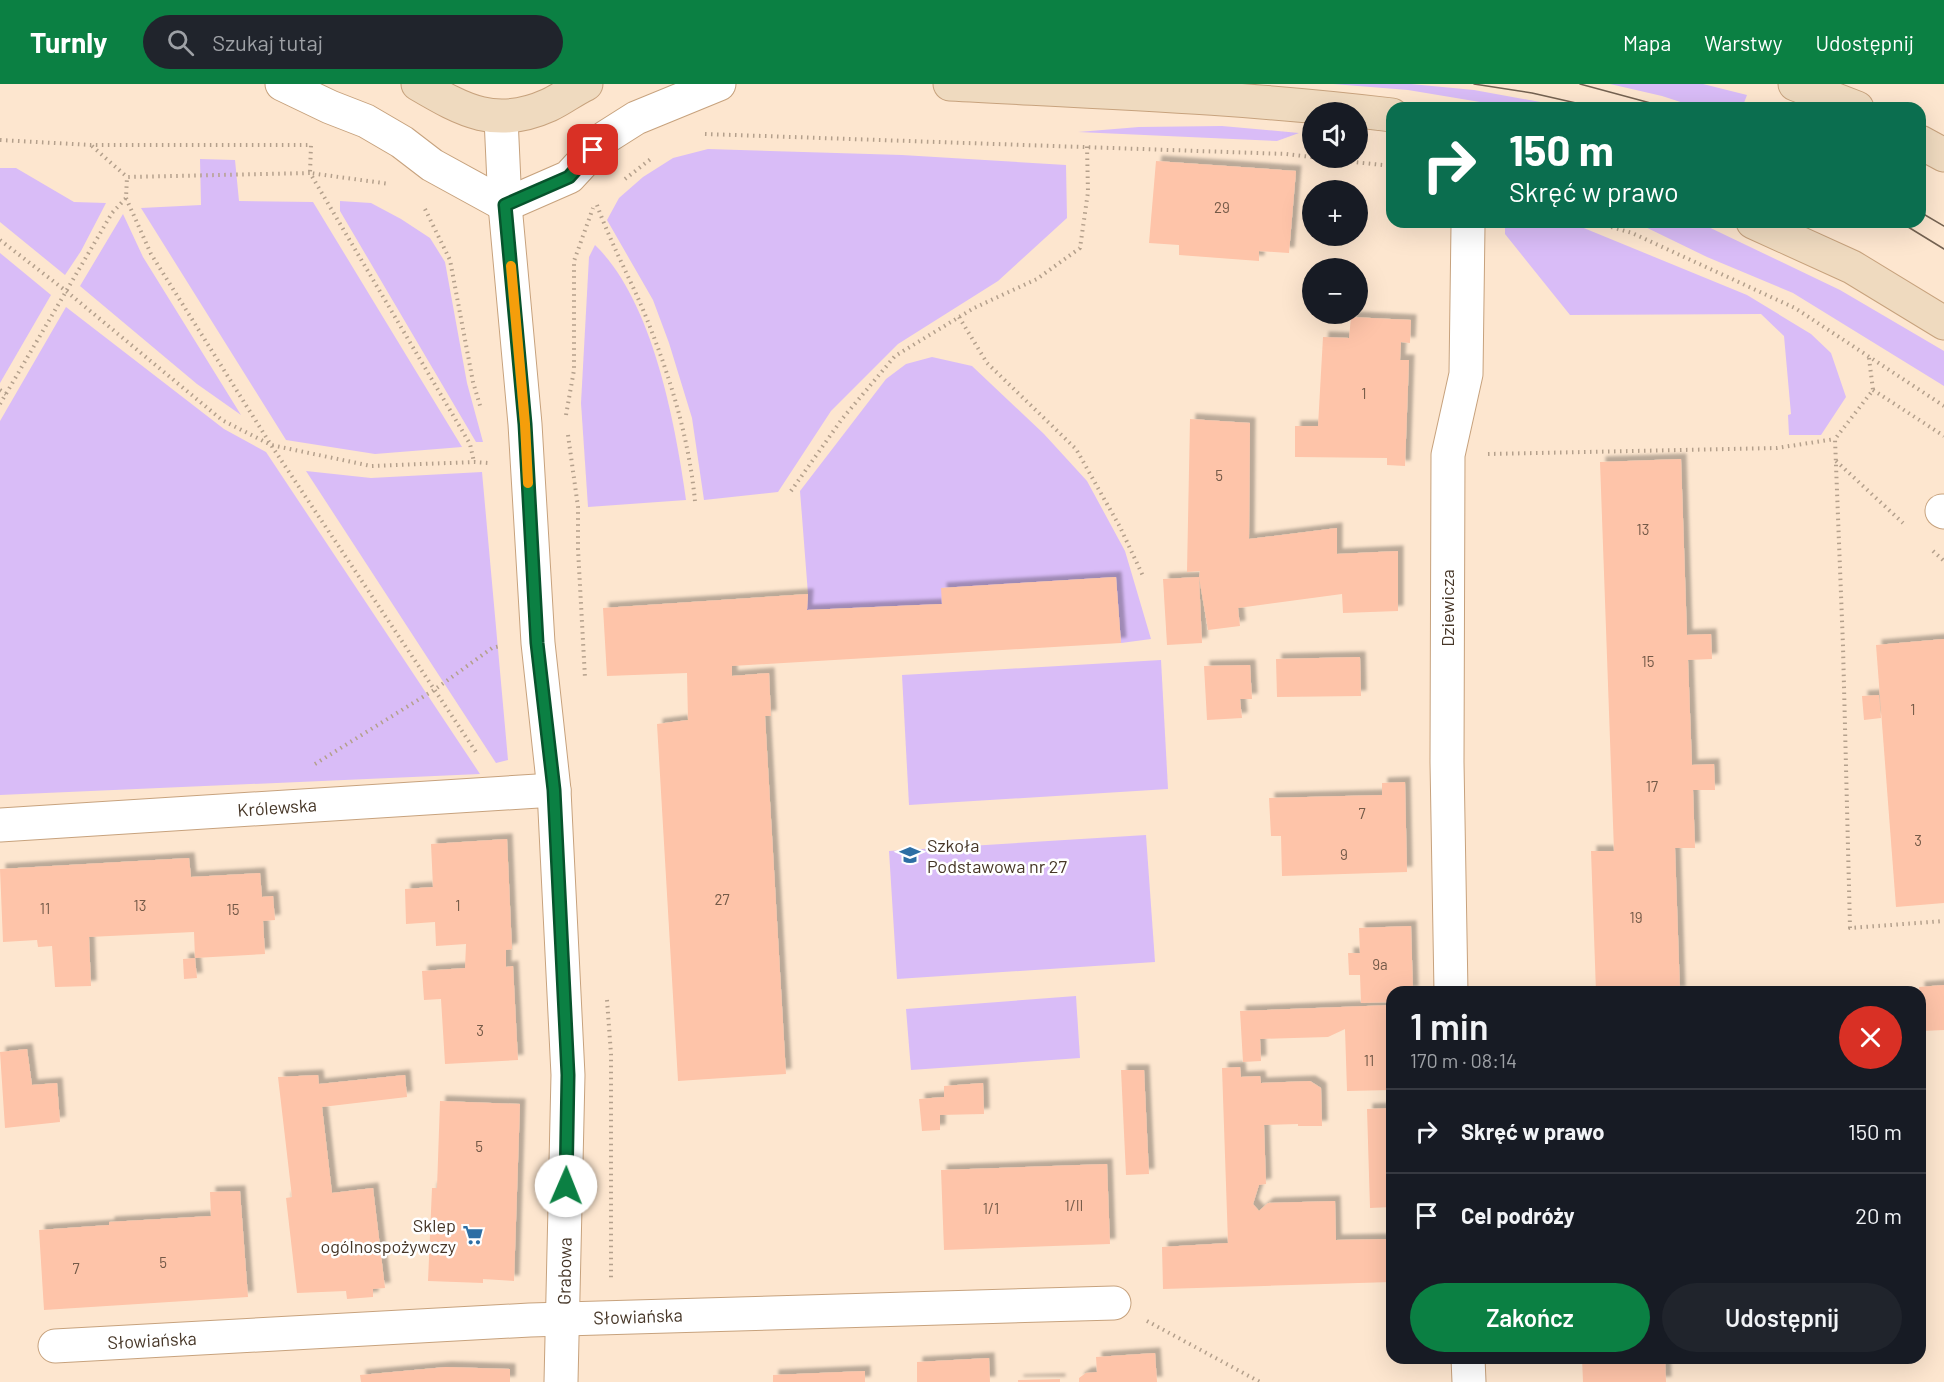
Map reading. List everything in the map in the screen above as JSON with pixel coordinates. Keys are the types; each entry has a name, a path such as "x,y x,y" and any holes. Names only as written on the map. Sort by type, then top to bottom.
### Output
{"main road":[{"path":"418,84 450,102 479,113 501,118 525,114 551,104 577,86"},
{"path":"950,84 1323,106 1386,114"},
{"path":"1795,84 1842,102"},
{"path":"1926,145 1944,155"},
{"path":"1766,228 1852,267 1944,323"}],"street":[{"path":"282,84 366,121 402,142 432,165 505,205 569,177 606,137 636,118 719,84"},
{"name":"Grabowa","path":"501,118 505,205 525,424 537,643 554,790 568,1075 561,1382"},
{"name":"Dziewicza","path":"1451,986 1446,762 1448,455 1466,374 1468,228"},
{"name":"Królewska","path":"0,825 554,790"},
{"name":"Słowiańska","path":"54,1346 563,1318 1114,1303"},
{"path":"1468,1364 1469,1382"}],"path":[{"path":"92,145 127,177 310,173 470,444 474,462"},
{"path":"791,492 842,419 895,356 975,308 1037,279 1080,248 1088,192 1087,146"},
{"path":"1368,164 1386,165"},
{"path":"127,177 126,198 151,254 271,445 480,758"},
{"path":"0,404 112,213 126,198"},
{"path":"596,201 608,238 650,326 671,386 682,422 692,469 695,501"},
{"path":"425,209 450,260 473,382 483,412"},
{"path":"1615,228 1632,233 1795,308 1944,406"},
{"path":"0,240 66,291 222,420 271,445 371,466 474,462 498,464"},
{"path":"959,317 987,363 1076,449 1120,527 1143,576"},
{"path":"1869,358 1873,390 1835,439 1850,928 1944,921"},
{"path":"0,390 6,394"},
{"path":"1873,390 1944,436"},
{"path":"1448,455 1777,448 1835,439"},
{"path":"1836,460 1911,530"},
{"path":"1927,545 1944,561"},
{"path":"310,767 434,690 492,648 510,644"},
{"path":"1114,1303 1260,1382"}],"shaded area":[{"path":"1333,84 1411,84 1474,90 1540,102 1480,102 1408,90"},
{"path":"1610,84 1703,84 1747,95 1744,102 1680,102"},
{"path":"1222,126 1299,133 1277,141 1078,132 1139,127"},
{"path":"708,149 902,155 1066,165 1067,218 998,281 898,344 831,411 778,492 704,500 692,418 669,343 653,300 607,220 619,198 643,177 673,158"},
{"path":"200,159 235,160 239,201 313,202 462,447 375,454 286,440 141,208 201,205"},
{"path":"0,168 16,168 74,202 106,203 81,251 65,275 0,222"},
{"path":"340,201 371,203 401,219 430,238 445,262 467,383 483,442 476,442 340,211"},
{"path":"123,214 143,257 241,415 197,384 80,286"},
{"path":"1505,228 1584,228 1747,295 1811,334 1831,353 1846,397 1821,435 1789,435 1788,415 1791,414 1784,336 1761,314 1570,315 1505,234"},
{"path":"1647,228 1711,228 1840,290 1944,351 1944,386 1793,293 1707,257"},
{"path":"595,245 615,269 632,298 646,330 668,400 686,500 588,507 581,403 589,257"},
{"path":"0,253 51,295 0,383"},
{"path":"66,307 224,429 266,452 480,774 0,795 0,421"},
{"path":"932,357 972,366 1044,434 1087,481 1125,551 1151,639 1121,643 1116,577 942,588 942,604 807,610 808,594 800,491 886,379 906,364"},
{"path":"306,471 371,478 482,472 508,760 496,763"},
{"path":"1161,660 1168,789 909,805 902,675"},
{"path":"1146,835 1155,962 897,979 889,851"},
{"path":"1076,996 1080,1058 911,1070 906,1009"}],"building":[{"path":"1156,161 1296,171 1289,253 1259,251 1259,261 1179,255 1179,245 1149,243"},
{"path":"1368,318 1411,320 1410,343 1401,342 1400,360 1409,360 1405,466 1387,465 1387,458 1295,457 1295,426 1318,426 1323,337 1349,338 1350,324 1368,324"},
{"path":"1190,419 1250,423 1249,539 1337,528 1337,554 1398,551 1398,611 1343,613 1342,594 1238,608 1240,626 1208,630 1200,571 1187,572"},
{"path":"1681,459 1687,635 1711,634 1712,659 1688,660 1692,765 1714,764 1715,790 1693,790 1695,848 1675,848 1680,986 1596,986 1591,851 1614,851 1600,462"},
{"path":"1116,577 1121,643 732,666 732,676 769,673 771,716 765,716 786,1074 678,1081 657,724 688,720 687,673 607,676 603,608 808,594 807,610 942,604 941,588"},
{"path":"1199,577 1202,643 1167,645 1163,579"},
{"path":"1944,639 1944,903 1896,907 1876,645"},
{"path":"1360,657 1361,696 1277,697 1276,659"},
{"path":"1250,665 1252,699 1240,699 1242,718 1207,720 1204,666"},
{"path":"1879,695 1881,718 1864,720 1862,696"},
{"path":"1405,782 1407,872 1282,876 1281,836 1271,836 1269,798 1382,795 1382,783"},
{"path":"507,839 512,949 506,950 506,967 513,966 518,1060 445,1064 441,999 424,1000 422,971 465,968 466,944 436,946 435,922 406,924 405,889 433,887 431,844"},
{"path":"189,858 191,877 260,873 262,897 273,896 275,920 263,921 265,954 195,958 194,932 89,937 91,986 55,987 52,946 38,947 37,940 3,942 0,869"},
{"path":"1411,926 1413,986 1386,986 1386,1002 1361,1003 1360,975 1349,975 1348,953 1360,953 1359,928"},
{"path":"195,958 197,978 184,979 183,959"},
{"path":"1944,985 1944,1030 1926,1031 1926,986"},
{"path":"1386,1005 1386,1090 1347,1091 1345,1029 1328,1037 1260,1039 1261,1061 1243,1062 1240,1011"},
{"path":"27,1049 32,1085 57,1083 60,1122 5,1128 0,1052"},
{"path":"1240,1067 1241,1077 1260,1076 1261,1083 1310,1081 1321,1088 1322,1126 1264,1125 1266,1184 1259,1185 1253,1204 1259,1211 1268,1203 1335,1201 1336,1240 1386,1239 1386,1282 1163,1289 1162,1247 1228,1243 1222,1068"},
{"path":"1121,1070 1144,1070 1149,1174 1126,1175"},
{"path":"318,1075 319,1084 405,1075 407,1097 322,1107 332,1193 373,1188 385,1288 373,1289 373,1297 347,1299 346,1291 297,1293 286,1198 292,1197 278,1077"},
{"path":"983,1083 984,1114 940,1115 940,1130 922,1131 919,1099 944,1097 944,1086"},
{"path":"440,1101 520,1104 514,1281 483,1279 483,1283 428,1281 432,1188 437,1188"},
{"path":"1386,1108 1386,1207 1370,1208 1367,1109"},
{"path":"1107,1164 1110,1244 944,1250 941,1170"},
{"path":"240,1191 248,1297 44,1310 39,1230 109,1225 109,1222 211,1216 210,1192"},
{"path":"1155,1353 1157,1382 1079,1382 1079,1378 1086,1373 1097,1372 1096,1357"},
{"path":"989,1358 990,1382 917,1382 917,1362"},
{"path":"1582,1364 1665,1364 1666,1382 1583,1382"},
{"path":"446,1367 510,1369 510,1382 361,1382 360,1375"},
{"path":"865,1371 865,1382 773,1382 773,1375"},
{"path":"1060,1379 1060,1382 1018,1382 1018,1380"}],"tram line":[{"path":"1474,84 1572,102"},
{"path":"1580,84 1647,102"},
{"path":"1926,216 1944,226"},
{"path":"1910,228 1944,249"}],"slow traffic":[{"path":"511,266 528,483"}],"place":[{"name":"Szkoła Podstawowa nr 27","path":"910,855"},
{"name":"Sklep ogólnospożywczy","path":"473,1235"}],"route":[{"path":"566,1186 568,1075 554,790 537,643 525,424 505,205 569,177 593,150"}]}
